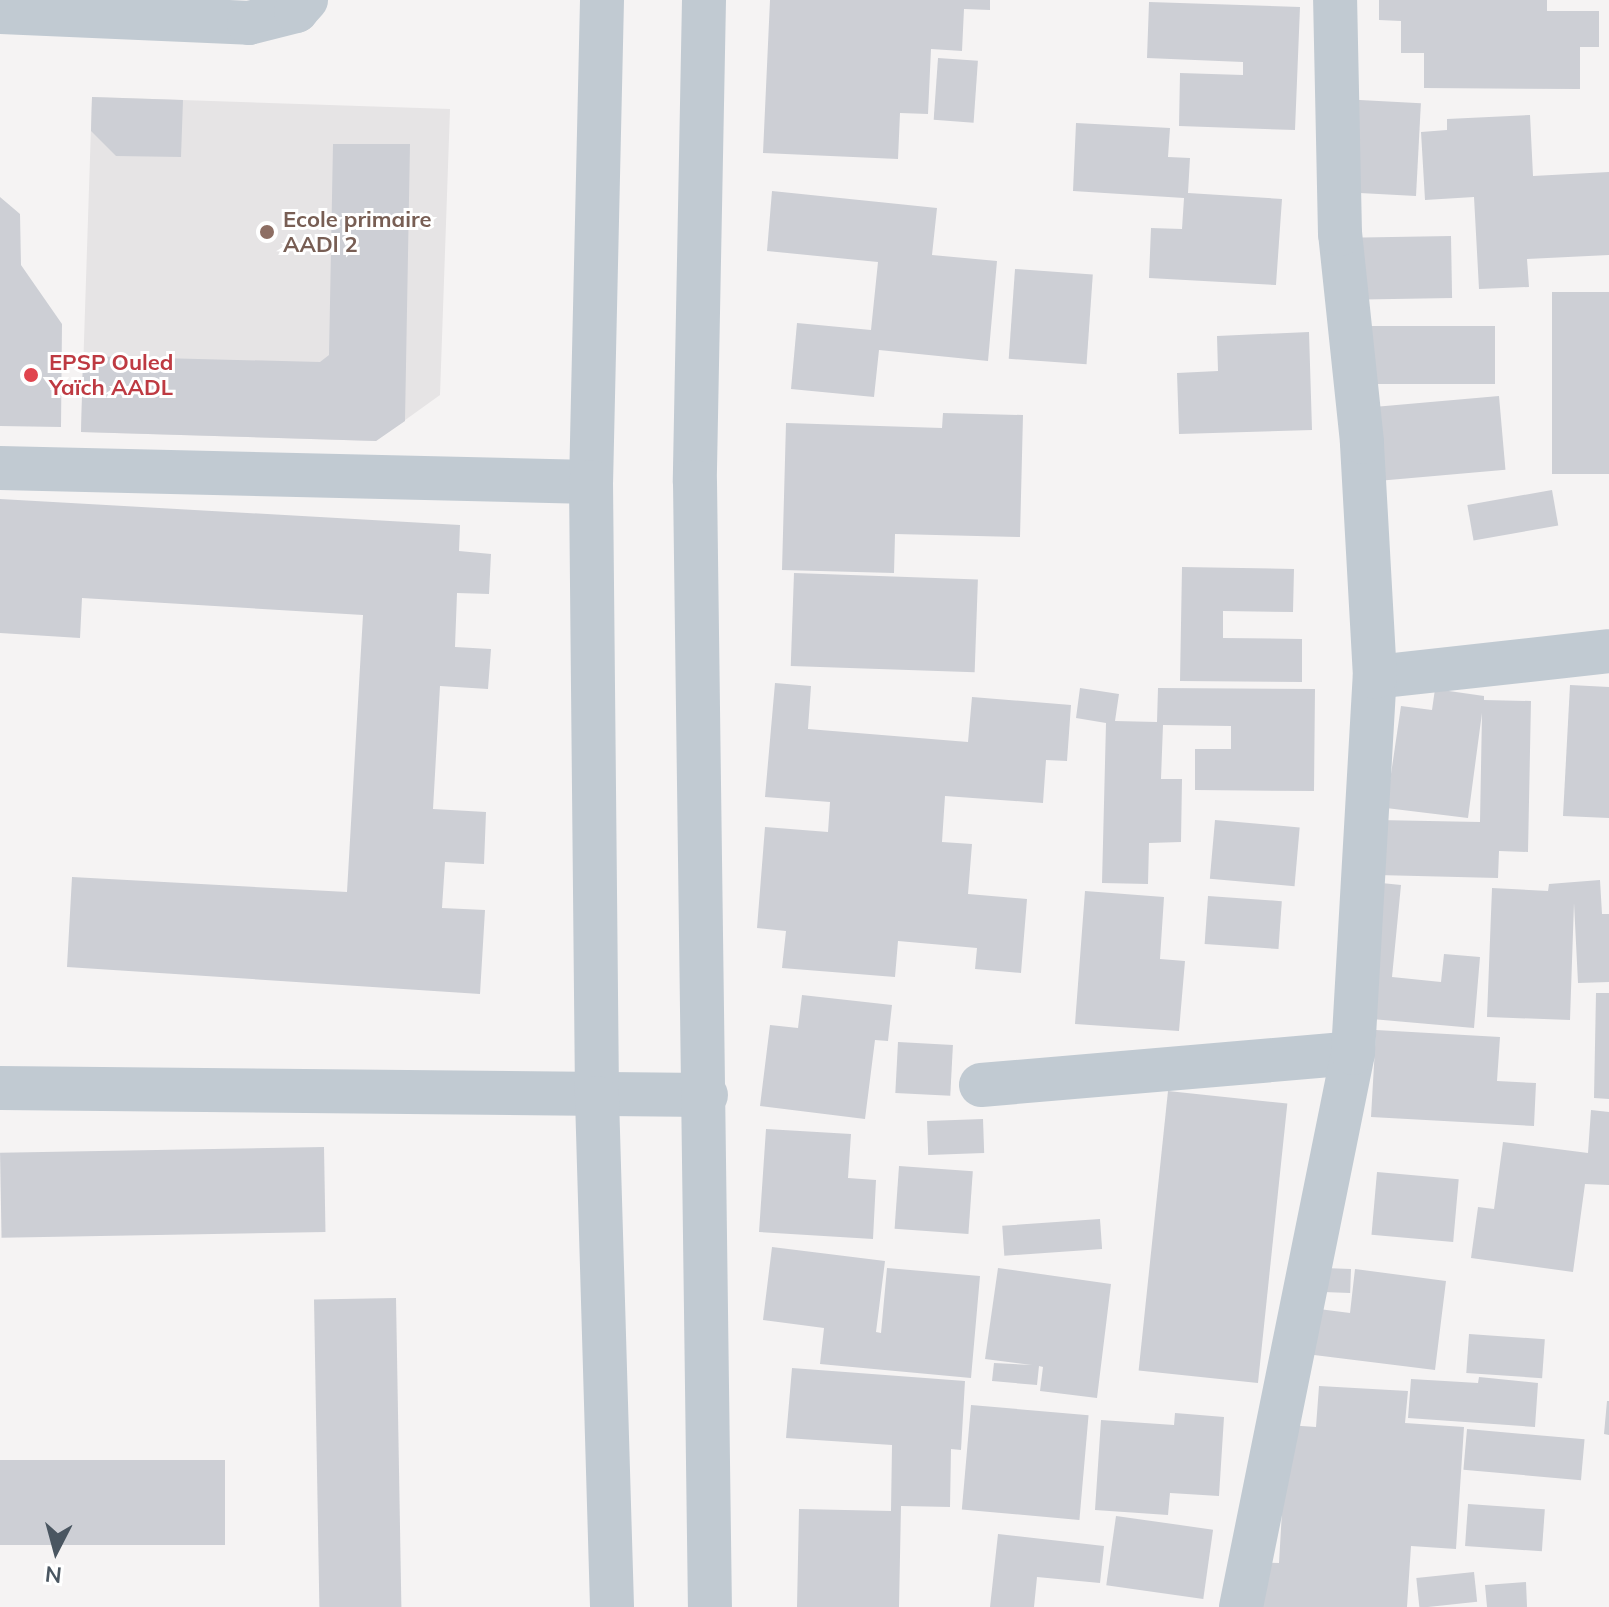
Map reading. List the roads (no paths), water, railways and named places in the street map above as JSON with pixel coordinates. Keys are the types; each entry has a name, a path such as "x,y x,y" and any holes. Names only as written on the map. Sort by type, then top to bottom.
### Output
{"street":[{"path":"0,12 249,23 296,11 306,0"},
{"path":"602,0 591,482 597,1098 612,1607"},
{"path":"704,0 695,482 706,1095 710,1607"},
{"path":"1241,1607 1353,1053 1375,677 1362,442 1340,234 1335,0"},
{"path":"0,468 591,482"},
{"path":"1375,677 1609,651"},
{"path":"981,1085 1353,1053"},
{"path":"0,1088 597,1098 706,1095"}],"place":[{"name":"Ecole primaire AADl 2","path":"267,232"},
{"name":"EPSP Ouled Yaïch AADL","path":"31,375"}]}
